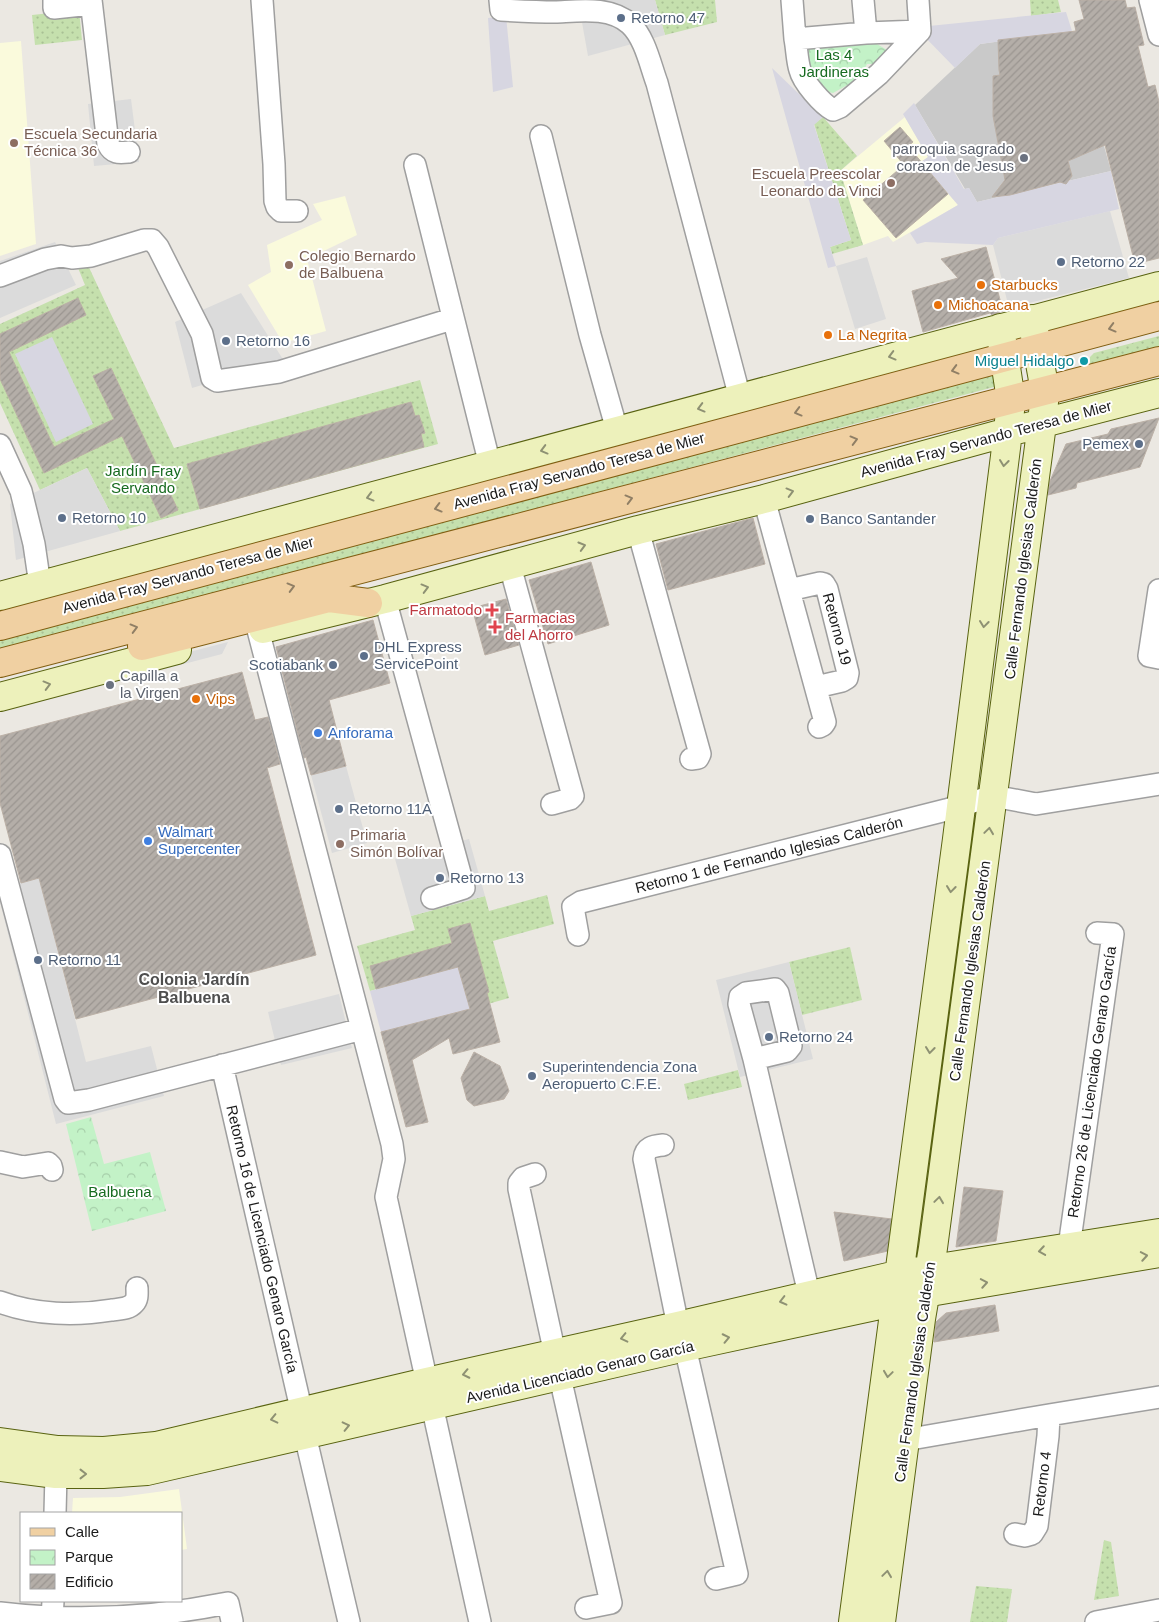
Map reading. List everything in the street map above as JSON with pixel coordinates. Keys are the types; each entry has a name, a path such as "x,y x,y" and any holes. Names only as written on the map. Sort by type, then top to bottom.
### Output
{"main road":[{"name":"Avenida Fray Servando Teresa de Mier","path":"0,626 1159,316"},
{"name":"Avenida Fray Servando Teresa de Mier","path":"0,663 1159,361"},
{"path":"36,654 129,649 329,598 376,601"}],"street":[{"path":"54,0 54,8 91,2 108,144 115,152 129,152"},
{"path":"262,0 275,201 281,211 297,211"},
{"path":"500,0 501,10 554,12 589,10 614,15 629,23 642,42 657,83 740,398"},
{"path":"792,0 800,70 803,78 822,102 833,110 840,107 879,74 920,31 918,0"},
{"path":"863,0 866,33"},
{"path":"1150,0 1159,35"},
{"path":"795,39 920,31"},
{"path":"541,136 590,335 616,430"},
{"path":"415,166 490,465"},
{"path":"0,276 45,259 61,256 72,258 91,256 148,239 152,240 158,247 191,310 202,334 212,378 217,381 279,372 452,319"},
{"name":"Avenida Fray Servando Teresa de Mier","path":"0,596 1159,286"},
{"name":"Calle Fernando Iglesias Calderón","path":"881,1622 1042,424 1045,391 1032,319"},
{"name":"Calle Fernando Iglesias Calderón","path":"853,1622 898,1301 1008,432 1011,400 1000,328"},
{"name":"Avenida Fray Servando Teresa de Mier","path":"0,697 227,636 376,601 510,566 638,530 764,499 1159,393"},
{"path":"0,445 21,491 34,544 40,585"},
{"path":"764,499 825,722 824,725 819,727"},
{"path":"638,530 700,754 698,758 691,759"},
{"path":"510,566 573,796 570,799 552,804"},
{"name":"Retorno 19","path":"789,590 820,583 824,584 827,589 848,673 847,678 842,681 816,687"},
{"path":"1159,590 1150,656 1159,658"},
{"path":"376,601 464,888 432,898"},
{"path":"258,630 392,1144 394,1159 386,1197 480,1622"},
{"path":"993,796 1036,804 1159,784"},
{"name":"Retorno 1 de Fernando Iglesias Calderón","path":"578,935 572,907 581,902 993,796"},
{"path":"0,855 65,1099 68,1103 89,1100 362,1029"},
{"name":"Retorno 26 de Licenciado Genaro García","path":"1069,1247 1113,934 1097,933"},
{"path":"754,1059 809,1294"},
{"name":"Retorno 16 de Licenciado Genaro García","path":"222,1065 349,1622"},
{"path":"663,1145 648,1149 644,1152 644,1159 681,1337 737,1574 716,1579"},
{"path":"0,1162 23,1167 48,1163 52,1170"},
{"path":"535,1174 522,1178 519,1183 519,1189 611,1602 586,1608"},
{"name":"Avenida Licenciado Genaro García","path":"0,1467 56,1474 103,1474 147,1471 189,1450 681,1337 898,1301 928,1281 1069,1247 1159,1233"},
{"name":"Avenida Licenciado Genaro García","path":"681,1337 809,1294 901,1274 928,1281 1159,1254"},
{"path":"0,1302 32,1310 90,1314 128,1308 137,1299 137,1288"},
{"path":"905,1440 1159,1398"},
{"name":"Retorno 4","path":"1015,1534 1025,1536 1032,1534 1038,1526 1049,1415"},
{"name":"Avenida Licenciado Genaro García","path":"0,1442 58,1450 104,1450 156,1446 189,1450"},
{"path":"55,1512 56,1474"},
{"path":"0,1613 52,1610 81,1619 154,1615 228,1604 232,1621"},
{"path":"1096,1622 1159,1610"}],"shaded area":[{"name":"Retorno 47","path":"578,0 655,0 665,35 588,56"},
{"path":"1066,12 1072,31 980,44 955,68 921,33 929,26"},
{"path":"506,16 513,87 493,92 488,18"},
{"path":"1072,31 1111,171 977,202 969,188 965,189 915,105 980,44"},
{"name":"Escuela Secundaria Técnica 36","path":"21,41 36,244 0,256 0,43"},
{"path":"772,68 823,117 814,125 851,240 830,247 836,266 828,268"},
{"path":"131,99 139,162 94,166 88,104"},
{"name":"Retorno 22","path":"914,103 964,189 969,188 977,202 1111,171 1119,209 998,238 993,245 925,242 917,244 910,233 958,205 921,162 928,157 903,114"},
{"name":"Escuela Preescolar Leonardo da Vinci","path":"905,117 928,157 921,162 958,205 893,242 888,236 863,245 840,171"},
{"name":"Colegio Bernardo de Balbuena","path":"345,196 357,235 307,259 326,331 283,343 248,285 271,272 267,245 322,220 313,204"},
{"name":"Retorno 22","path":"1110,211 1129,278 1009,308 993,245 998,238"},
{"path":"55,242 76,285 0,318 0,261"},
{"path":"867,257 886,319 855,329 836,266"},
{"name":"Retorno 16","path":"241,293 284,361 192,388 175,322"},
{"path":"52,337 93,424 56,442 15,354"},
{"name":"Retorno 10","path":"87,468 120,531 16,560 10,504"},
{"path":"228,642 222,654 0,712 0,701"},
{"name":"Retorno 11A","path":"346,766 367,843 332,853 311,775"},
{"name":"Retorno 13","path":"469,839 485,896 411,916 395,859"},
{"name":"Retorno 11","path":"39,878 86,1062 151,1046 164,1096 56,1124 0,902 0,888"},
{"name":"Retorno 24","path":"789,962 813,1059 740,1077 716,980"},
{"path":"458,967 470,1009 381,1032 370,991"},
{"path":"339,994 352,1048 281,1065 268,1012"},
{"path":"179,1489 187,1549 182,1550 182,1512 72,1512 73,1498 120,1497"}],"green space":[{"path":"655,0 715,0 717,22 665,35"},
{"path":"1030,0 1058,0 1061,12 1031,16"},
{"path":"79,10 82,40 35,45 32,15"},
{"name":"Las 4 Jardineras","path":"872,36 877,44 887,50 874,64 867,64 864,70 856,75 853,82 833,93 825,91 807,70 804,42"},
{"path":"823,117 857,156 840,171 863,245 832,254 830,247 851,240 814,124"},
{"name":"Jardín Fray Servando","path":"85,259 174,448 420,380 438,444 120,531 87,468 40,490 0,403 0,324 85,285 76,263"},
{"path":"1159,336 1159,349 1090,364 1090,357 1094,353"},
{"path":"993,374 997,379 994,387 0,651 0,632"},
{"path":"547,895 554,924 493,941 509,998 470,1009 458,967 370,991 357,946 415,930 411,916 485,896 489,911"},
{"path":"850,947 862,1000 802,1015 789,962"},
{"path":"738,1070 742,1087 688,1100 684,1084"},
{"name":"Balbuena","path":"91,1117 104,1164 150,1152 166,1211 92,1231 66,1124"},
{"path":"1104,1540 1111,1542 1119,1596 1094,1600"},
{"path":"976,1586 1012,1589 1007,1622 970,1622"}],"building":[{"path":"1079,0 1125,0 1127,8 1135,7 1144,45 1138,46 1148,87 1155,85 1159,102 1159,258 1135,264 1105,145 1068,161 1072,176 1066,184 1060,182 1010,195 992,197 1005,180 993,116 993,76 1000,75 998,40 1076,31 1074,22 1084,19"},
{"path":"900,127 913,142 908,146 948,194 896,238 863,200 904,165 884,141"},
{"path":"986,247 1003,311 923,332 912,291 958,278 941,259"},
{"path":"78,298 86,315 9,352 54,447 114,419 93,376 111,368 178,510 161,518 122,436 44,473 0,379 0,334"},
{"path":"411,402 415,416 419,415 425,433 421,434 424,447 200,509 187,464"},
{"path":"1159,418 1140,467 1077,483 1076,488 1048,495 1050,481 1066,444 1108,434 1111,429"},
{"path":"753,518 765,564 668,590 656,544"},
{"path":"591,562 609,625 548,644 529,580"},
{"name":"Farmacias del Ahorro","path":"506,599 519,645 485,655 472,608"},
{"path":"373,620 390,683 329,700 346,766 311,775 306,757 304,758 276,647"},
{"name":"Walmart Supercenter","path":"242,672 255,720 268,717 280,764 267,768 316,955 76,1019 39,878 21,883 0,803 0,736"},
{"path":"470,923 489,992 487,993 500,1042 453,1054 449,1038 412,1060 428,1122 406,1127 381,1032 470,1009 458,967 376,989 370,966 452,943 448,929"},
{"path":"474,1052 500,1066 509,1091 504,1099 474,1106 467,1100 461,1078"},
{"path":"964,1187 1003,1191 996,1241 956,1247"},
{"path":"834,1212 892,1219 888,1251 844,1261"},
{"path":"995,1305 999,1331 934,1342 936,1322 946,1313"}],"place":[{"name":"Retorno 47","path":"621,18"},
{"name":"Escuela Secundaria Técnica 36","path":"14,143"},
{"name":"parroquia sagrado corazon de Jesus","path":"1024,158"},
{"name":"Escuela Preescolar Leonardo da Vinci","path":"891,183"},
{"name":"Retorno 22","path":"1061,262"},
{"name":"Colegio Bernardo de Balbuena","path":"289,265"},
{"name":"Starbucks","path":"981,285"},
{"name":"Michoacana","path":"938,305"},
{"name":"La Negrita","path":"828,335"},
{"name":"Retorno 16","path":"226,341"},
{"name":"Miguel Hidalgo","path":"1084,361"},
{"name":"Pemex","path":"1139,444"},
{"name":"Retorno 10","path":"62,518"},
{"name":"Banco Santander","path":"810,519"},
{"name":"Farmatodo","path":"492,610"},
{"name":"Farmacias del Ahorro","path":"495,627"},
{"name":"DHL Express ServicePoint","path":"364,656"},
{"name":"Scotiabank","path":"333,665"},
{"name":"Capilla a la Virgen","path":"110,685"},
{"name":"Vips","path":"196,699"},
{"name":"Anforama","path":"318,733"},
{"name":"Retorno 11A","path":"339,809"},
{"name":"Walmart Supercenter","path":"148,841"},
{"name":"Primaria Simón Bolívar","path":"340,844"},
{"name":"Retorno 13","path":"440,878"},
{"name":"Retorno 11","path":"38,960"},
{"name":"Retorno 24","path":"769,1037"},
{"name":"Superintendencia Zona Aeropuerto C.F.E.","path":"532,1076"}],"district":[{"name":"Colonia Jardín Balbuena","path":"194,988"}]}
